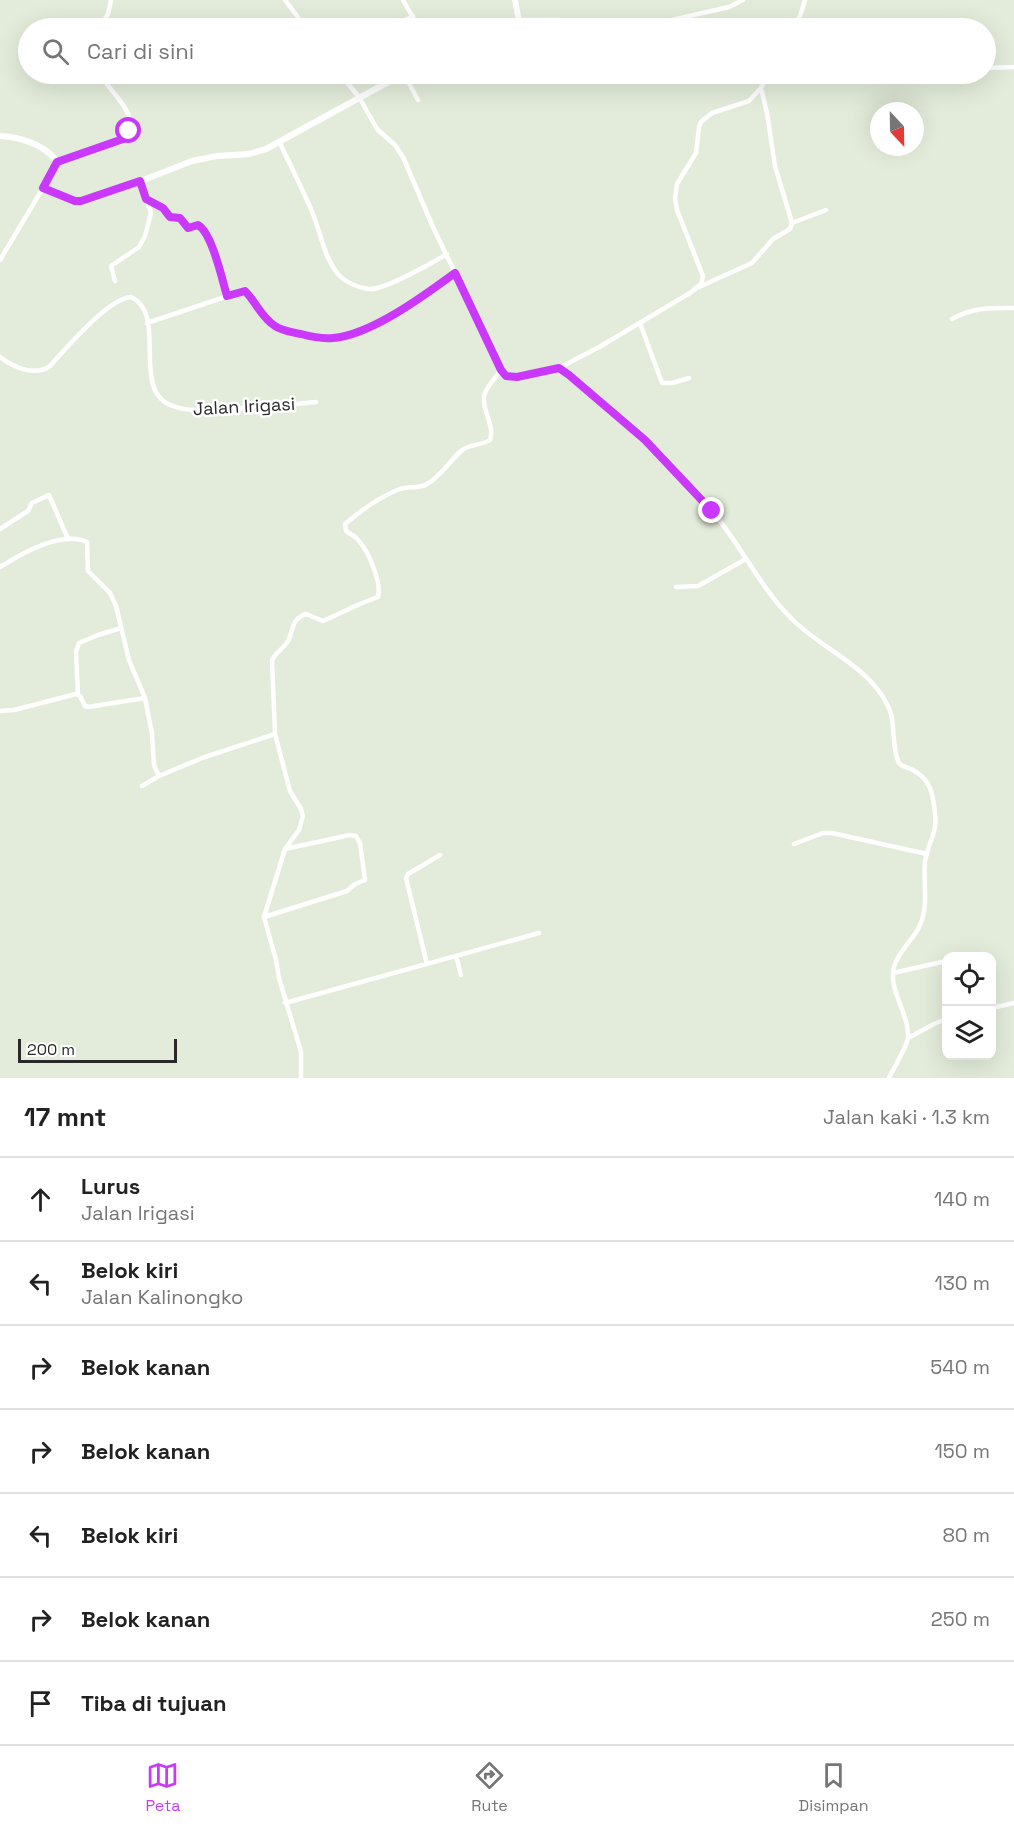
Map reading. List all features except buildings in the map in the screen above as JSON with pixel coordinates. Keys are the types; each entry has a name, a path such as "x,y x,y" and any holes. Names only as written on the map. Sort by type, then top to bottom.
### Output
{"street":[{"path":"105,18 111,0"},
{"path":"285,0 298,18"},
{"path":"403,0 413,16 409,18"},
{"path":"515,0 519,18"},
{"path":"681,18 729,7 743,0"},
{"path":"799,18 805,0"},
{"path":"996,68 1014,67"},
{"path":"0,260 57,162 123,139 127,134 130,124 127,109 106,84"},
{"path":"349,84 360,97 375,126 395,145 403,157 501,370 508,377 559,368 698,287 752,263 773,239 790,229 792,223 775,166 761,88"},
{"path":"43,188 75,201 81,201 202,159 266,150 382,84"},
{"path":"406,84 418,100"},
{"path":"698,287 703,276 675,202 677,184 694,156 702,120 712,113 749,101 763,84"},
{"path":"0,136 31,142 51,154 57,162"},
{"path":"280,143 338,275 365,288 375,289 447,254"},
{"path":"114,281 111,266 137,248 143,240 151,213 140,181"},
{"path":"146,199 163,208 170,217 180,218 188,228 198,225 203,228 227,296"},
{"path":"792,223 826,210"},
{"path":"147,323 242,291 246,292 262,315 278,328 313,337 335,338 369,327 415,301 455,273"},
{"name":"Jalan Irigasi","path":"0,357 19,367 34,371 49,367 88,326 117,301 130,297 139,302 146,312 152,381 157,394 164,402 172,406 195,410 253,408 316,402"},
{"path":"952,320 974,309 1014,308"},
{"path":"640,322 662,383 672,383 689,378"},
{"path":"559,368 660,454 712,511 792,620 868,679 885,700 892,717 899,762 923,776 930,786 936,826 925,862 926,898 923,917 911,941 896,960 893,973 908,1038 889,1078"},
{"path":"300,1078 301,1052 285,1003 264,916 285,849 299,830 303,816 290,791 276,734 272,660 287,642 296,620 306,614 323,621 379,596 380,591 367,553 359,541 346,531 345,524 368,506 393,492 428,484 463,449 482,445 490,440 492,434 484,395 501,370"},
{"path":"0,529 28,511 32,503 49,495 68,539"},
{"path":"0,567 39,546 56,541 68,539 87,542 88,571 113,597 129,660 145,698 152,734 154,765 159,776"},
{"path":"676,587 698,586 746,559"},
{"path":"121,628 79,643 76,652 78,694 87,707 145,698"},
{"path":"0,711 14,710 78,694"},
{"path":"142,786 159,776 202,758 276,734"},
{"path":"794,844 823,833 832,833 927,854"},
{"path":"264,916 347,891 355,884 365,880 360,843 356,836 350,835 285,849"},
{"path":"427,964 406,878 408,874 440,855"},
{"path":"285,1003 539,933"},
{"path":"456,956 462,975"},
{"path":"893,973 942,962"},
{"path":"996,1007 1014,1003"},
{"path":"908,1038 942,1021"}],"route":[{"path":"129,131 123,139 57,162 43,188 75,201 81,201 140,181 146,199 163,208 170,217 180,218 188,228 198,225 203,228 227,296 245,291 262,315 275,326 313,337 335,338 369,327 408,305 455,273 501,370 506,376 517,377 559,368 660,454 712,511"}]}
